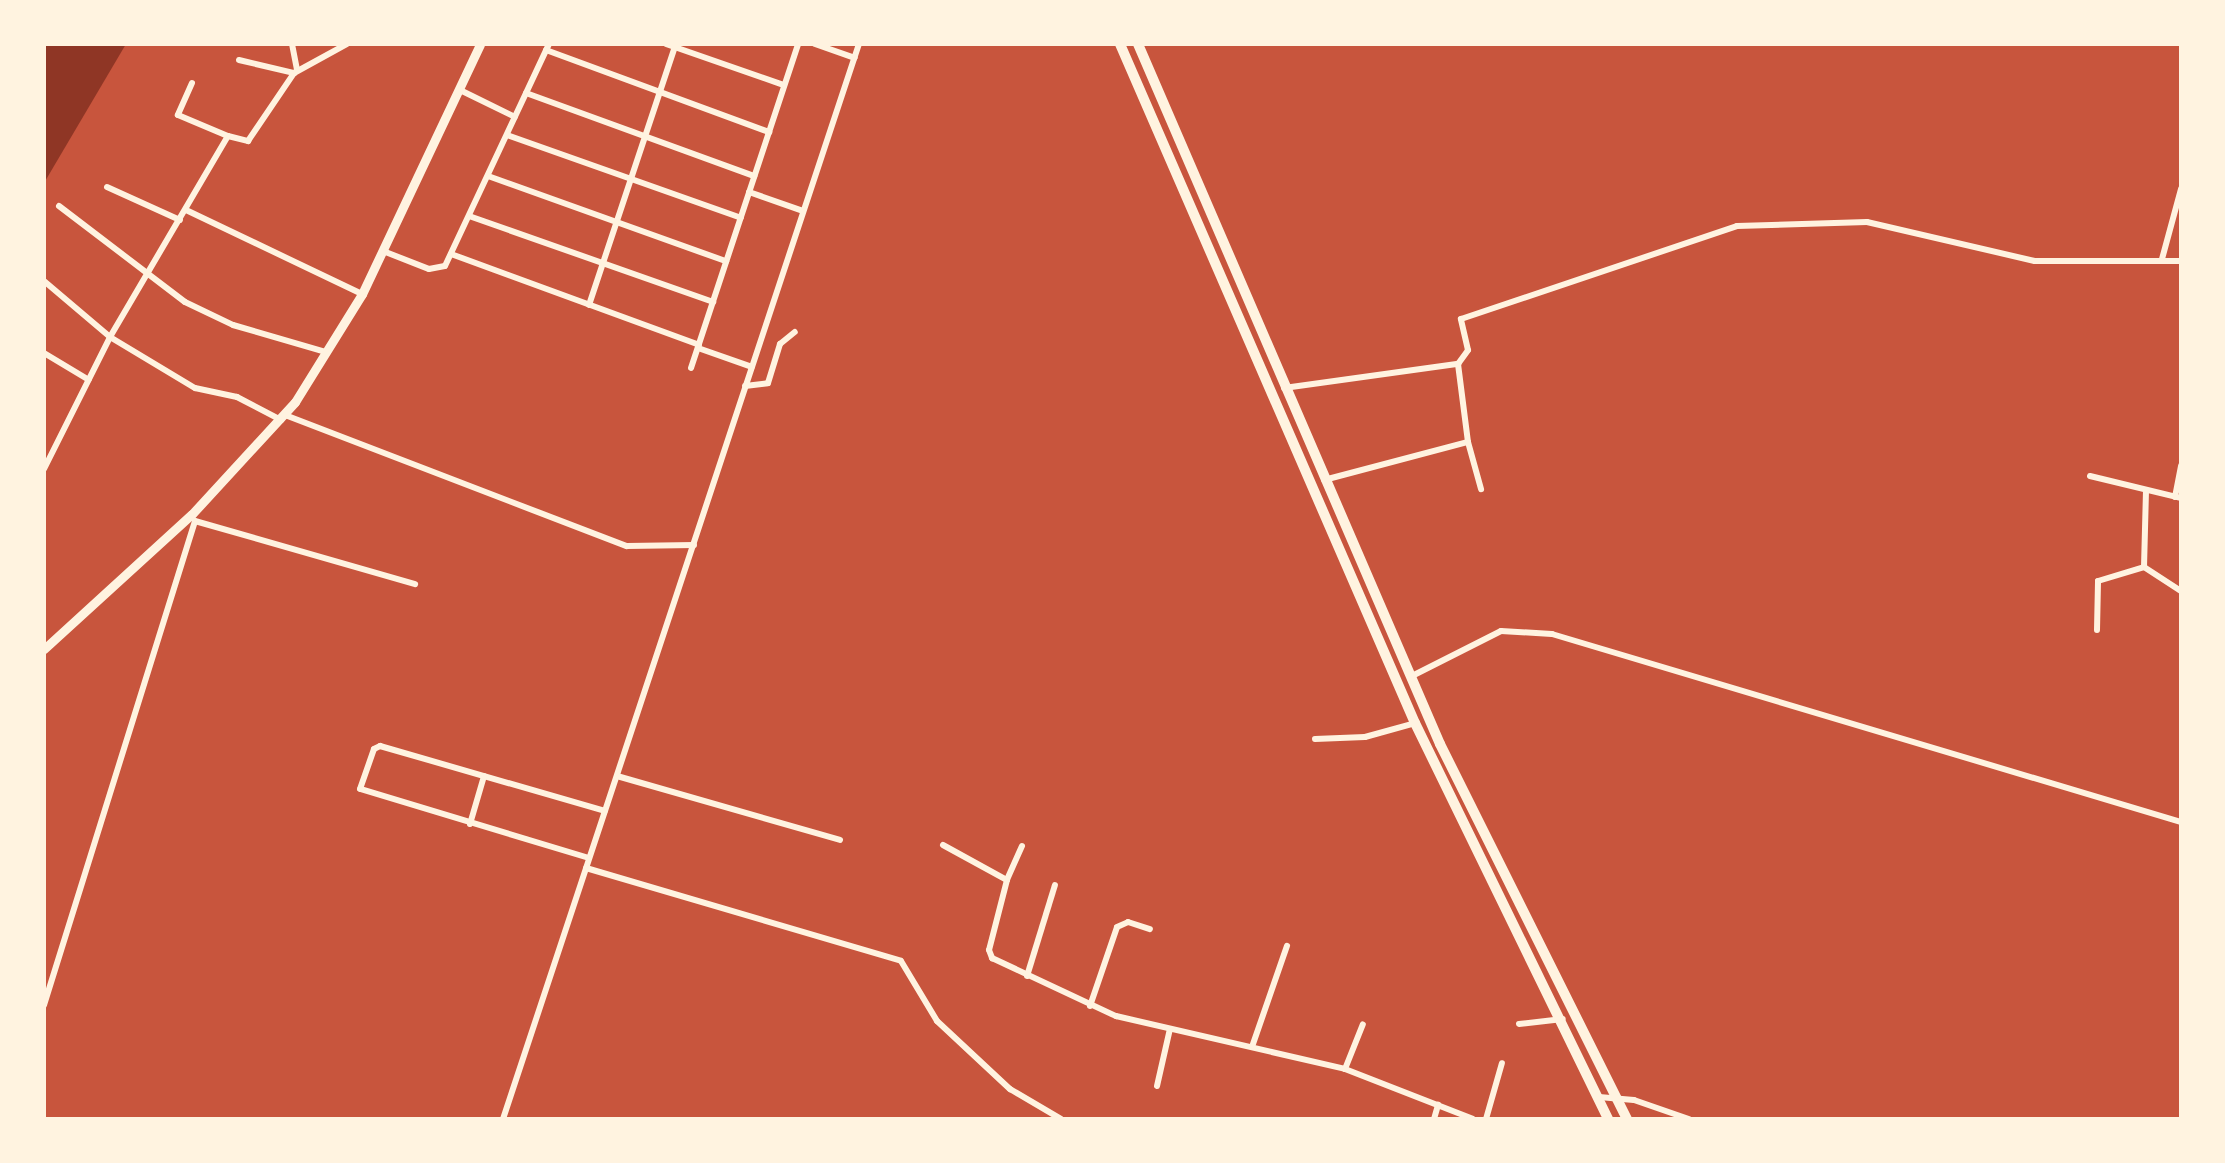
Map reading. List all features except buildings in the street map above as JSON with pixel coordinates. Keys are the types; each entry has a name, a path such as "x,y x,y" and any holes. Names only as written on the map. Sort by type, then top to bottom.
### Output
{"main road":[{"path":"44,649 193,518 283,418 362,294 480,44"},
{"path":"1120,44 1415,723 1563,1019 1608,1119"},
{"path":"1138,44 1410,677 1627,1119"}],"street":[{"path":"292,44 296,71"},
{"path":"192,83 178,115 248,141 296,71 347,44"},
{"path":"666,44 784,85"},
{"path":"691,368 798,44"},
{"path":"815,44 855,58"},
{"path":"503,1119 859,44"},
{"path":"589,305 675,46"},
{"path":"383,251 433,270 442,269 547,47 769,132"},
{"path":"239,60 296,71"},
{"path":"460,90 515,117"},
{"path":"526,93 754,176"},
{"path":"507,135 741,218"},
{"path":"44,469 110,337 228,136"},
{"path":"488,176 726,261"},
{"path":"107,187 180,220"},
{"path":"2162,259 2181,189"},
{"path":"749,192 803,211"},
{"path":"59,206 146,277 233,325 327,352"},
{"path":"186,210 362,294"},
{"path":"469,216 713,302"},
{"path":"1481,489 1468,442 1458,364 1468,350 1461,319 1737,226 1867,222 2035,261 2181,261"},
{"path":"451,254 752,367"},
{"path":"44,281 110,337 195,388 237,397 283,418 627,546 694,545"},
{"path":"745,386 768,383 780,344 795,332"},
{"path":"44,353 89,380"},
{"path":"1284,388 1458,364"},
{"path":"1324,480 1468,442"},
{"path":"2090,476 2178,498 2181,466"},
{"path":"2144,567 2146,491"},
{"path":"44,1005 193,518 415,584"},
{"path":"2097,630 2098,581 2144,567 2181,591"},
{"path":"1410,677 1501,631 1563,636 2181,822"},
{"path":"1315,739 1365,737 1415,723"},
{"path":"589,858 364,794 360,789 374,749 380,746 605,811"},
{"path":"470,824 484,776"},
{"path":"617,776 840,840"},
{"path":"943,845 1007,880"},
{"path":"1022,846 1007,880 990,954 1027,976 1090,1006 1170,1029 1253,1044 1345,1069 1473,1119"},
{"path":"586,868 901,961 937,1021 1010,1089 1061,1119"},
{"path":"1027,976 1055,885"},
{"path":"1090,1006 1117,927 1128,922 1150,929"},
{"path":"1253,1044 1287,946"},
{"path":"1519,1024 1563,1019"},
{"path":"1345,1069 1363,1024"},
{"path":"1157,1086 1170,1029"},
{"path":"1486,1119 1502,1063"},
{"path":"1599,1097 1616,1096 1689,1119"},
{"path":"1434,1119 1438,1105"}],"shaded area":[{"path":"44,44 126,44 44,183"}]}
